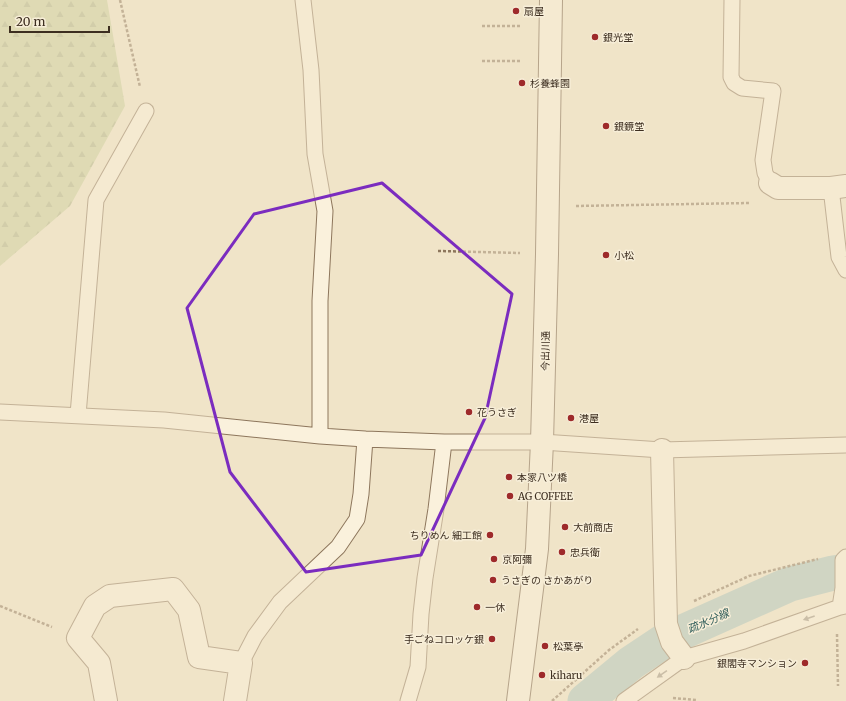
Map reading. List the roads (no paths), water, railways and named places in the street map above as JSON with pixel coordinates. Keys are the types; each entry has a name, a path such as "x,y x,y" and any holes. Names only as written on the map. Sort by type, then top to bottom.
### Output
{"main road":[{"name":"今出川通","path":"518,701 537,549 542,442 547,254 551,0"},
{"path":"770,183 778,188 839,187"},
{"path":"662,450 674,641"},
{"path":"106,701 99,663 78,638 95,606 110,596 172,590 189,610 199,657 241,663 235,701"}],"lane":[{"path":"302,0 311,70 315,154 325,211 320,301 320,436"},
{"path":"732,0 730,77 734,84 742,88 773,91 762,160 764,172 770,183"},
{"path":"78,415 96,200 146,111"},
{"path":"839,187 839,257 846,270"},
{"path":"0,412 164,420 364,439 444,442 542,442 662,450 846,444"},
{"path":"241,663 255,636 280,602 338,547 357,519 361,494 364,439"},
{"path":"408,701 418,667 425,578 436,509 444,442"},
{"path":"624,701 674,641 744,640 843,607 845,558"}],"waterway":[{"name":"疏水分線","path":"585,701 631,663 667,639 790,584 846,571"}],"place":[{"name":"扇屋","path":"516,11"},
{"name":"銀光堂","path":"595,37"},
{"name":"杉養蜂園","path":"522,83"},
{"name":"銀鏡堂","path":"606,126"},
{"name":"小松","path":"606,255"},
{"name":"花うさぎ","path":"469,412"},
{"name":"港屋","path":"571,418"},
{"name":"本家八ツ橋","path":"509,477"},
{"name":"AG COFFEE","path":"510,496"},
{"name":"大前商店","path":"565,527"},
{"name":"ちりめん 細工館","path":"490,535"},
{"name":"忠兵衛","path":"562,552"},
{"name":"京阿彌","path":"494,559"},
{"name":"うさぎの さかあがり","path":"493,580"},
{"name":"一休","path":"477,607"},
{"name":"手ごねコロッケ銀","path":"492,639"},
{"name":"松葉亭","path":"545,646"},
{"name":"銀閣寺マンション","path":"805,663"},
{"name":"kiharu","path":"542,675"}]}
